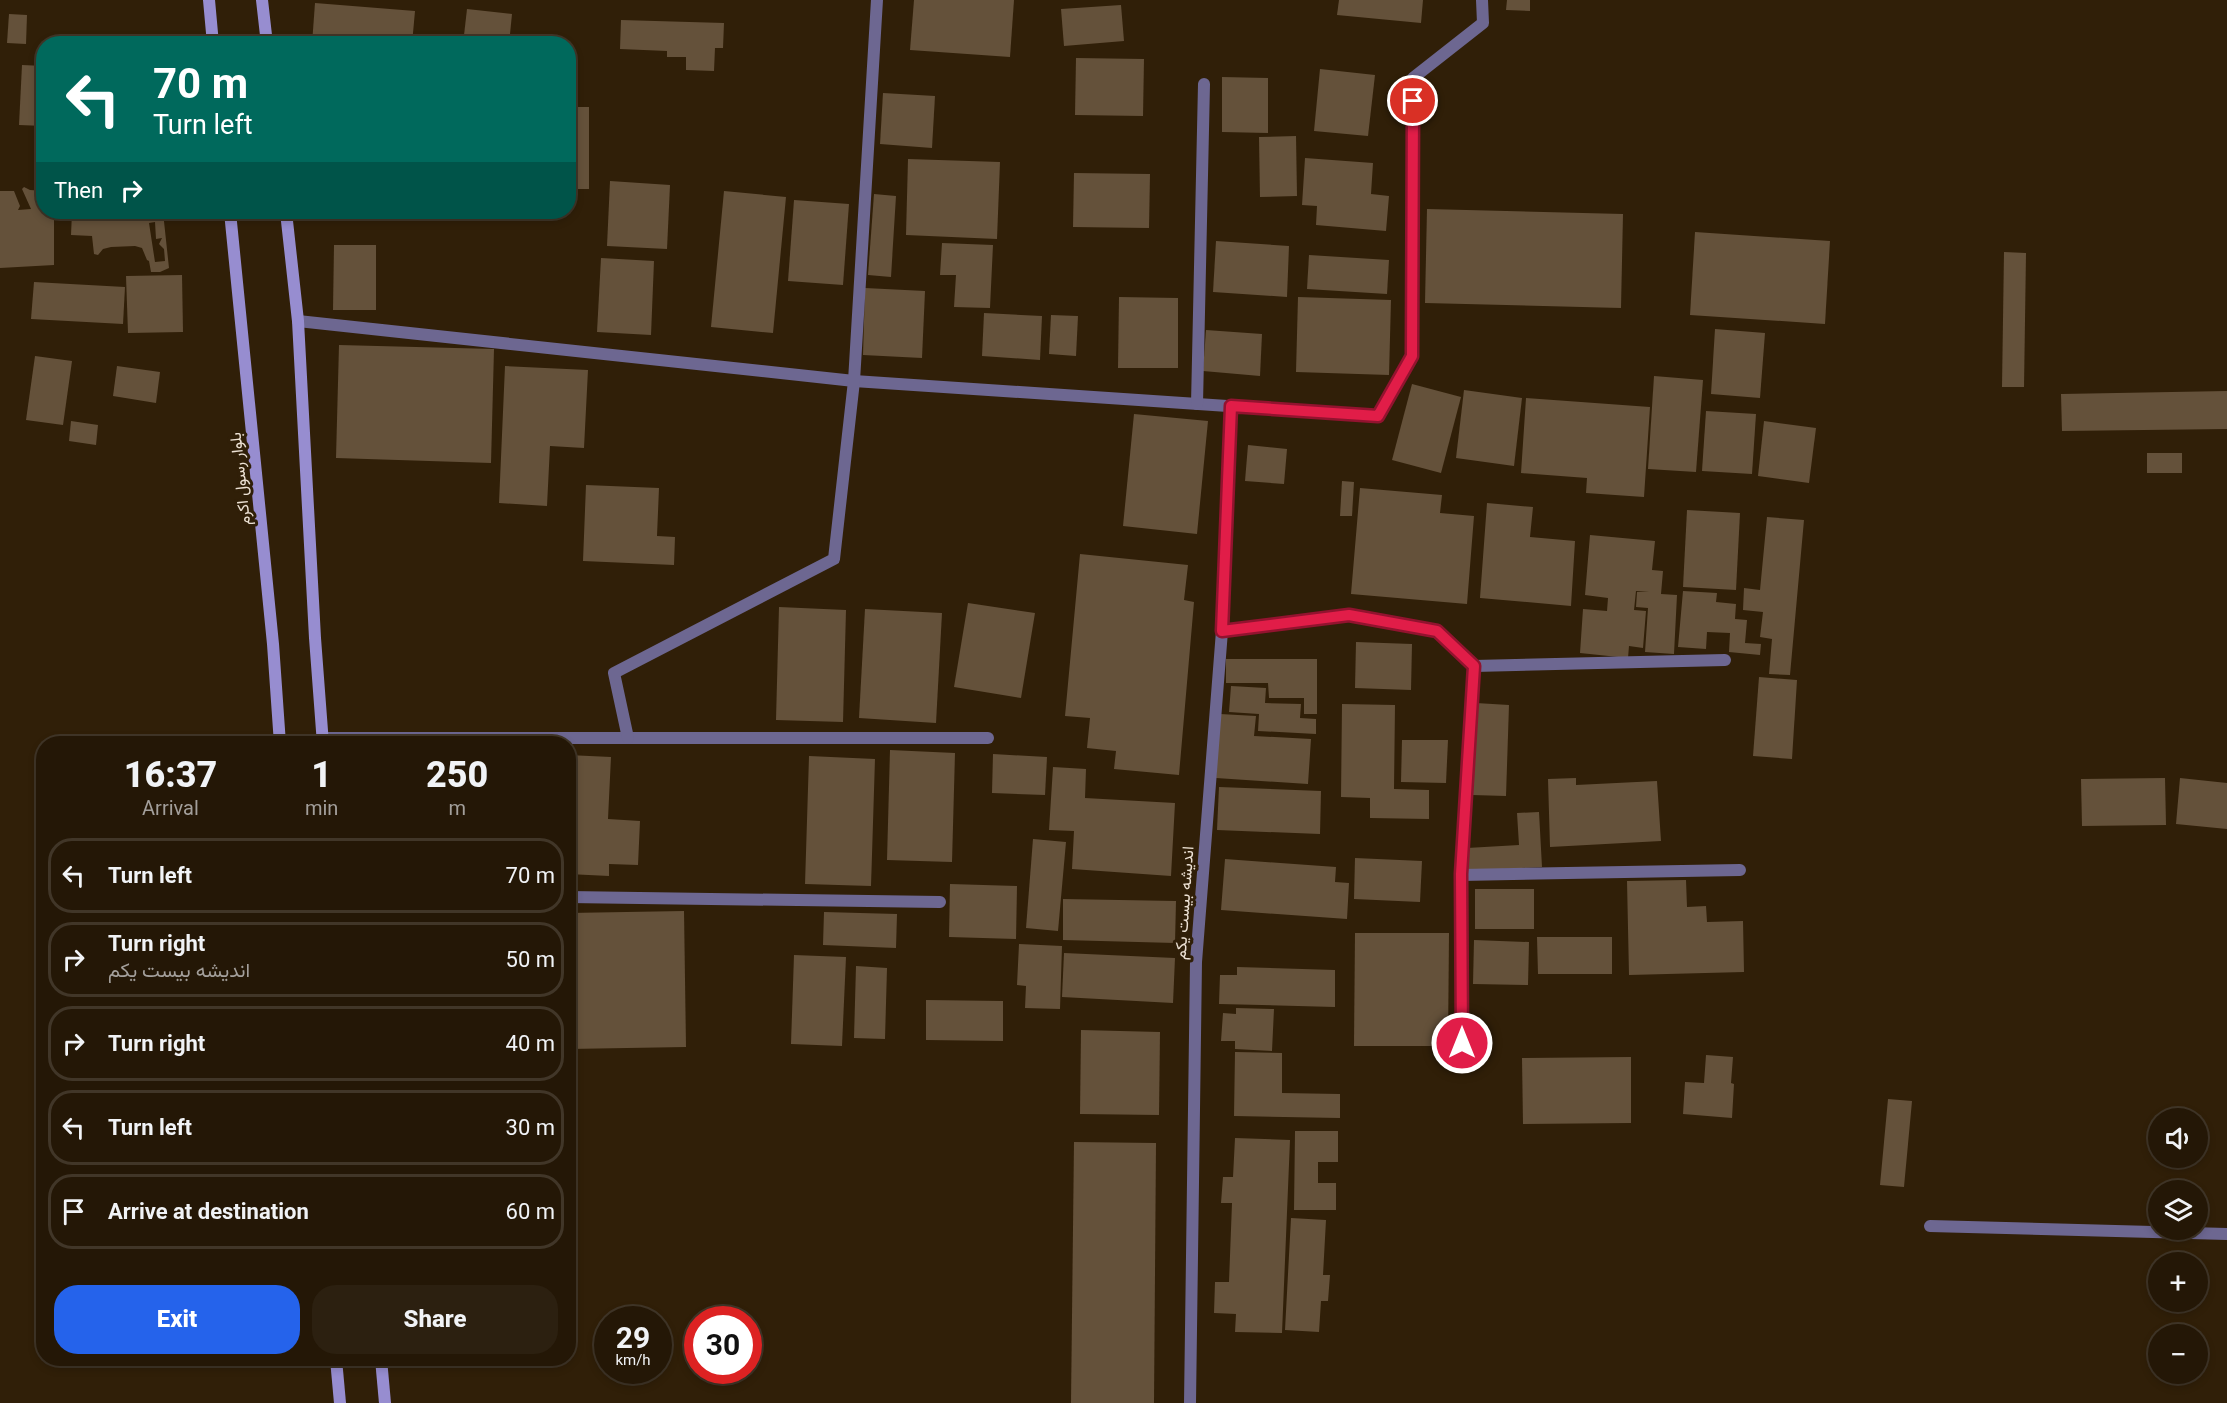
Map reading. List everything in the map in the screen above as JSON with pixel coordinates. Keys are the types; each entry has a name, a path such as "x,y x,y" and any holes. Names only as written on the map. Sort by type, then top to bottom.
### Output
{"main road":[{"path":"209,0 212,36"},
{"path":"262,0 266,36"},
{"name":"بلوار رسول اکرم","path":"231,219 272,632 279,736"},
{"path":"287,219 298,321 323,736"},
{"path":"337,1366 340,1403"},
{"path":"382,1366 385,1403"}],"street":[{"path":"628,738 614,673 834,559 854,381 877,0"},
{"path":"298,321 854,381 1378,416 1412,356 1413,78 1483,23 1482,0"},
{"path":"1197,404 1204,84"},
{"name":"اندیشه بیست یکم","path":"1190,1403 1196,962 1222,631 1231,406"},
{"path":"1222,631 1349,615 1437,631 1474,666 1725,660"},
{"path":"1462,1043 1461,874 1474,666"},
{"path":"576,739 988,738"},
{"path":"1461,874 1740,870"},
{"path":"576,897 940,902"},
{"path":"1930,1226 2227,1234"}],"building":[{"path":"914,0 1014,0 1010,57 910,50"},
{"path":"1339,0 1423,0 1421,23 1337,15"},
{"path":"1507,0 1530,0 1530,11 1506,10"},
{"path":"315,3 415,11 413,36 313,36"},
{"path":"1121,5 1124,41 1064,46 1061,9"},
{"path":"467,9 512,14 510,36 464,36"},
{"path":"9,14 27,15 26,44 7,43"},
{"path":"621,20 724,23 723,48 715,48 714,71 686,70 686,57 667,57 667,51 620,49"},
{"path":"1076,58 1144,59 1143,116 1075,115"},
{"path":"22,65 36,66 36,126 19,125"},
{"path":"1320,69 1375,75 1368,136 1314,131"},
{"path":"1222,77 1268,78 1268,133 1222,132"},
{"path":"883,93 935,96 932,148 880,144"},
{"path":"576,107 589,107 589,189 576,189"},
{"path":"1296,136 1297,196 1260,197 1259,137"},
{"path":"1305,158 1373,163 1371,194 1389,196 1386,231 1316,225 1317,206 1302,205"},
{"path":"908,159 1000,162 997,239 906,235"},
{"path":"1074,173 1150,174 1149,228 1073,227"},
{"path":"610,181 670,185 667,249 607,246"},
{"path":"24,187 36,190 36,219 54,219 54,265 0,268 0,191 14,191 20,206 18,210 31,209 22,189"},
{"path":"724,191 786,197 773,333 711,327"},
{"path":"874,194 896,196 891,277 868,275"},
{"path":"794,200 849,204 843,285 788,281"},
{"path":"1427,209 1623,214 1621,308 1425,303"},
{"path":"72,219 164,219 169,268 160,272 151,272 149,261 142,248 135,246 111,247 103,249 98,255 94,254 92,236 71,235","holes":["155,222 156,239 162,238 159,244 164,249 165,261 155,262 149,223"]},
{"path":"1695,232 1830,241 1825,324 1690,315"},
{"path":"1216,241 1289,246 1287,297 1213,292"},
{"path":"942,243 993,245 990,308 954,307 956,275 940,275"},
{"path":"334,245 376,245 376,310 333,310"},
{"path":"2004,252 2026,253 2024,387 2002,387"},
{"path":"1309,255 1389,260 1387,294 1307,289"},
{"path":"601,258 654,261 651,335 597,332"},
{"path":"182,275 183,332 128,333 126,276"},
{"path":"34,282 125,287 123,324 31,319"},
{"path":"865,288 925,291 922,358 863,355"},
{"path":"1119,297 1178,298 1178,368 1118,368"},
{"path":"1298,297 1391,300 1389,375 1296,372"},
{"path":"984,313 1042,316 1040,360 982,356"},
{"path":"1051,315 1078,316 1076,356 1049,354"},
{"path":"1715,329 1765,333 1760,398 1711,394"},
{"path":"1206,330 1262,334 1260,376 1203,371"},
{"path":"339,345 494,349 491,463 336,458"},
{"path":"35,356 72,361 63,425 26,420"},
{"path":"117,366 160,372 156,403 113,396"},
{"path":"505,366 588,370 584,448 550,446 547,506 499,503"},
{"path":"1654,376 1703,380 1696,472 1648,469"},
{"path":"1412,384 1461,397 1441,473 1392,460"},
{"path":"1464,390 1522,398 1514,466 1456,458"},
{"path":"2227,391 2227,429 2062,431 2061,394"},
{"path":"1526,398 1650,407 1644,497 1586,493 1587,478 1521,473"},
{"path":"1706,411 1756,414 1752,474 1702,471"},
{"path":"1134,414 1208,421 1197,534 1123,526"},
{"path":"71,421 98,425 96,445 69,441"},
{"path":"1764,421 1816,428 1809,483 1758,476"},
{"path":"1248,445 1287,449 1284,484 1245,481"},
{"path":"2147,453 2182,453 2182,473 2147,473"},
{"path":"1342,481 1354,482 1352,516 1340,516"},
{"path":"586,485 659,488 657,536 675,537 674,565 583,561"},
{"path":"1360,488 1442,495 1440,513 1474,516 1467,604 1351,594"},
{"path":"1487,503 1533,507 1530,537 1575,541 1571,606 1480,598"},
{"path":"1687,510 1740,513 1736,590 1683,587"},
{"path":"1767,517 1804,520 1790,675 1769,674 1772,639 1760,637 1763,612 1743,610 1744,588 1760,590"},
{"path":"1590,535 1655,541 1652,570 1663,571 1661,594 1677,595 1674,654 1645,652 1648,608 1636,607 1637,592 1649,592 1636,591 1634,610 1646,611 1643,648 1629,646 1628,658 1580,653 1583,609 1607,611 1608,598 1585,595"},
{"path":"1080,554 1188,565 1184,600 1194,602 1179,775 1114,769 1116,751 1087,748 1090,718 1065,716"},
{"path":"1683,591 1717,593 1716,602 1736,604 1735,619 1747,620 1745,643 1761,644 1760,655 1729,652 1730,633 1707,632 1706,649 1678,647"},
{"path":"968,603 1035,613 1021,698 954,687"},
{"path":"779,607 846,610 843,722 776,720"},
{"path":"865,609 942,613 936,723 859,718"},
{"path":"1356,642 1412,644 1411,690 1355,688"},
{"path":"1226,659 1317,659 1317,714 1304,714 1304,698 1269,698 1268,683 1226,683"},
{"path":"1759,677 1797,680 1792,759 1753,756"},
{"path":"1231,686 1266,688 1265,703 1301,704 1300,718 1316,719 1316,734 1258,731 1259,714 1229,712"},
{"path":"1476,703 1509,705 1506,796 1472,795"},
{"path":"1342,704 1395,705 1394,789 1429,790 1429,819 1370,818 1370,798 1341,797"},
{"path":"1220,714 1256,716 1254,736 1311,739 1308,784 1216,778"},
{"path":"1402,740 1448,740 1446,783 1401,782"},
{"path":"890,750 955,753 952,862 887,860"},
{"path":"993,754 1047,757 1045,795 992,793"},
{"path":"576,755 611,757 608,819 640,821 638,865 609,864 609,876 576,874"},
{"path":"809,756 875,759 871,886 805,884"},
{"path":"1053,767 1086,769 1085,798 1175,803 1171,876 1072,869 1074,831 1049,830"},
{"path":"1576,778 1576,785 1657,781 1661,841 1550,847 1548,779"},
{"path":"2165,778 2166,825 2082,826 2081,779"},
{"path":"2180,778 2227,783 2227,829 2176,824"},
{"path":"1219,787 1321,791 1320,834 1217,830"},
{"path":"1539,812 1542,867 1467,871 1467,848 1519,845 1517,813"},
{"path":"1033,839 1066,842 1058,931 1026,928"},
{"path":"1355,858 1422,861 1420,902 1354,899"},
{"path":"1225,859 1336,867 1335,882 1349,883 1347,919 1221,910"},
{"path":"1686,880 1687,907 1706,906 1707,922 1743,921 1744,972 1629,975 1627,881"},
{"path":"950,884 1017,886 1016,939 949,937"},
{"path":"1475,889 1534,889 1534,929 1475,929"},
{"path":"1063,899 1176,901 1175,943 1063,940"},
{"path":"684,911 686,1047 576,1049 576,913"},
{"path":"824,912 897,914 896,948 823,945"},
{"path":"1355,933 1449,933 1448,1046 1354,1046"},
{"path":"1537,937 1612,937 1612,974 1538,974"},
{"path":"1474,940 1529,942 1528,985 1473,984"},
{"path":"1019,944 1062,946 1060,1009 1025,1008 1026,986 1017,985"},
{"path":"1064,953 1175,958 1173,1003 1062,997"},
{"path":"794,955 846,957 842,1046 791,1044"},
{"path":"856,966 887,968 885,1039 854,1038"},
{"path":"1237,967 1335,970 1335,1007 1219,1004 1220,975 1237,975"},
{"path":"926,1000 1003,1001 1003,1041 926,1040"},
{"path":"1236,1008 1274,1009 1272,1051 1235,1049 1235,1041 1221,1041 1223,1013 1236,1014"},
{"path":"1081,1030 1160,1032 1159,1115 1080,1114"},
{"path":"1235,1052 1282,1053 1282,1093 1340,1094 1340,1118 1234,1116"},
{"path":"1706,1055 1733,1057 1732,1118 1683,1114 1685,1082 1704,1083"},
{"path":"1631,1057 1631,1123 1523,1124 1522,1058"},
{"path":"1888,1099 1912,1101 1904,1187 1880,1185"},
{"path":"1295,1131 1338,1131 1338,1162 1318,1162 1318,1183 1336,1183 1336,1210 1294,1210"},
{"path":"1235,1138 1290,1140 1282,1333 1235,1332 1236,1314 1214,1313 1215,1282 1229,1282 1232,1203 1221,1203 1223,1177 1233,1177"},
{"path":"1074,1142 1156,1143 1154,1403 1071,1403"},
{"path":"1291,1218 1326,1220 1323,1275 1330,1275 1328,1301 1321,1301 1319,1332 1285,1330"}],"route":[{"path":"1413,101 1412,356 1378,416 1231,406 1222,631 1349,615 1437,631 1474,666 1461,874 1462,1043"}]}
